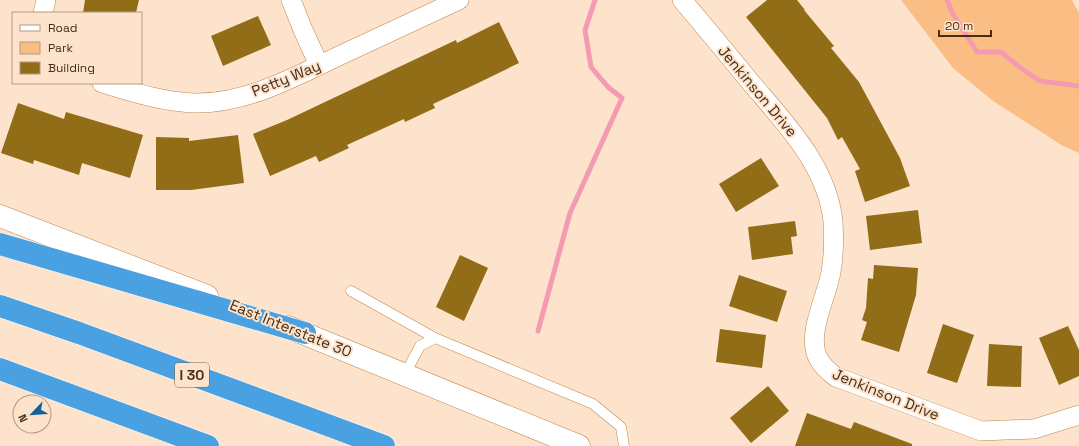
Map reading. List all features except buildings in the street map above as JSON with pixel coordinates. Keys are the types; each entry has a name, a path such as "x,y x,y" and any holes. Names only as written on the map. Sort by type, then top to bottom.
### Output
{"highway":[{"path":"0,244 305,333"},
{"name":"I 30","path":"0,306 87,336 384,446"},
{"path":"0,369 208,446"}],"main road":[{"name":"East Interstate 30","path":"0,216 305,333 579,446"}],"street":[{"path":"43,12 46,0"},
{"path":"291,0 319,65"},
{"name":"Petty Way","path":"106,84 159,99 177,102 215,102 238,97 277,85 459,0"},
{"name":"Jenkinson Drive","path":"682,0 798,139 815,166 827,195 832,220 834,245 831,273 815,330 814,344 817,357 826,369 836,377 981,431 1034,429 1079,415"}],"lane":[{"path":"351,291 435,338 593,404 621,426 624,446"},
{"path":"405,374 420,346 435,338"}],"green space":[{"path":"901,0 1072,0 1079,13 1079,153 1063,146 993,101 953,68"}],"waterway":[{"path":"538,331 570,213 622,98 608,87 591,67 585,30 595,0"},
{"path":"947,0 953,14 977,52 1001,52 1040,81 1079,86"}]}
